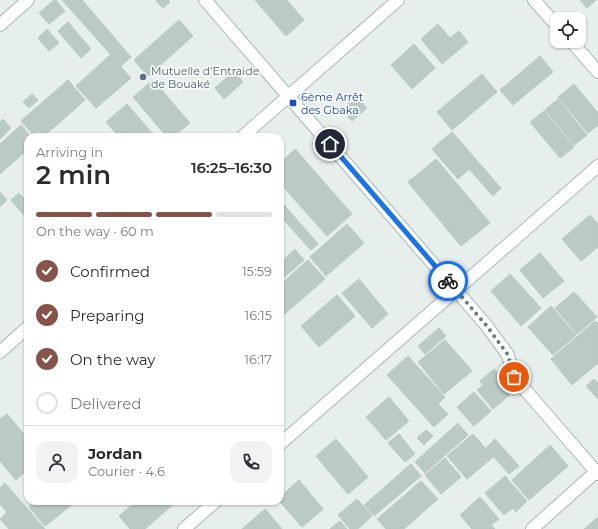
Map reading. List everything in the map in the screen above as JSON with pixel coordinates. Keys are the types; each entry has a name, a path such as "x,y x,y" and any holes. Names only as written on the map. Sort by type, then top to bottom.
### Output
{"street":[{"path":"0,25 28,0"},
{"path":"205,0 486,325 508,355 514,377 597,472 532,529"},
{"path":"246,133 398,0"},
{"path":"534,0 550,18"},
{"path":"577,48 598,72"},
{"path":"284,440 598,166"},
{"path":"0,352 24,331"},
{"path":"184,529 211,505"}],"building":[{"path":"54,0 56,0 65,11 49,24 39,13"},
{"path":"62,0 82,0 131,57 121,66"},
{"path":"168,0 170,2 163,8 156,1"},
{"path":"255,0 287,0 304,20 286,36"},
{"path":"580,0 596,0 587,8"},
{"path":"179,20 193,36 148,76 134,60"},
{"path":"68,22 91,49 81,58 58,31"},
{"path":"438,24 450,38 459,31 468,42 442,64 421,39"},
{"path":"47,29 59,43 49,51 38,38"},
{"path":"414,44 435,68 412,89 391,65"},
{"path":"110,55 131,78 96,108 76,86"},
{"path":"540,56 553,72 513,105 500,90"},
{"path":"234,71 243,82 224,99 215,88"},
{"path":"482,74 497,92 452,130 437,112"},
{"path":"68,80 85,100 48,133 32,133 21,121"},
{"path":"153,80 190,123 178,133 164,133 133,97"},
{"path":"574,84 598,113 598,125 588,133 558,97"},
{"path":"32,94 38,100 29,108 23,102"},
{"path":"356,96 367,108 352,121 342,110"},
{"path":"558,99 587,135 574,145 545,110"},
{"path":"127,104 152,133 116,133 106,122"},
{"path":"544,111 574,147 560,158 530,122"},
{"path":"3,119 11,128 0,139 0,122"},
{"path":"21,125 28,133 24,133 24,153 0,174 0,144"},
{"path":"452,132 501,188 493,196 469,169 458,179 432,149"},
{"path":"295,149 352,214 327,236 284,188 284,159"},
{"path":"436,159 490,223 461,246 408,182"},
{"path":"0,192 7,200 0,207"},
{"path":"19,193 24,199 24,215 11,200"},
{"path":"284,205 318,244 311,250 284,220"},
{"path":"590,215 598,224 598,247 581,261 562,239"},
{"path":"347,224 364,243 326,276 310,257"},
{"path":"295,249 304,260 284,278 284,259"},
{"path":"540,253 564,281 543,298 520,270"},
{"path":"308,260 325,279 284,315 284,281"},
{"path":"510,274 541,308 521,326 491,291"},
{"path":"359,279 388,314 372,328 342,293"},
{"path":"574,292 597,317 577,334 555,308"},
{"path":"337,295 355,316 319,347 301,326"},
{"path":"551,306 576,335 553,355 528,327"},
{"path":"595,321 598,324 598,363 572,385 551,359"},
{"path":"439,328 446,336 425,354 418,346"},
{"path":"445,340 472,371 444,394 418,362"},
{"path":"408,356 445,397 438,404 448,414 434,427 387,375"},
{"path":"494,369 513,392 493,409 477,390 483,385 480,381"},
{"path":"594,379 598,383 598,399 586,386"},
{"path":"474,392 491,411 474,426 457,407"},
{"path":"389,397 409,421 386,440 366,417"},
{"path":"7,414 24,434 24,473 16,480 0,461 0,419"},
{"path":"458,423 468,435 425,473 415,462"},
{"path":"426,430 433,436 424,445 417,438"},
{"path":"399,434 415,454 405,462 388,443"},
{"path":"473,434 493,457 467,479 447,456"},
{"path":"336,439 368,477 348,494 316,456"},
{"path":"495,439 519,466 509,474 486,448"},
{"path":"550,445 568,466 529,500 512,480"},
{"path":"445,458 461,477 441,494 425,475"},
{"path":"411,464 421,476 374,516 364,505"},
{"path":"505,476 527,501 516,512 513,508 504,515 485,493"},
{"path":"299,480 323,509 302,527 283,505 284,505 284,493"},
{"path":"421,481 438,499 404,529 386,529 377,519"},
{"path":"5,483 45,529 9,529 0,519 7,512 0,504 0,488"},
{"path":"480,497 499,519 491,525 495,529 472,529 460,515"},
{"path":"357,499 372,516 358,529 350,529 338,515"},
{"path":"31,505 72,505 45,526 29,507"},
{"path":"131,505 173,505 145,529 130,529 119,516"},
{"path":"265,509 282,529 242,529"},
{"path":"598,517 598,529 584,529"},
{"path":"340,521 347,529 330,529"}],"way so far":[{"path":"448,281 486,325 508,355 514,377"}],"place":[{"name":"Mutuelle d'Entraide de Bouaké","path":"143,77"},
{"name":"6ème Arrêt des Gbaka","path":"293,103"}],"route":[{"path":"330,144 448,281"}]}
